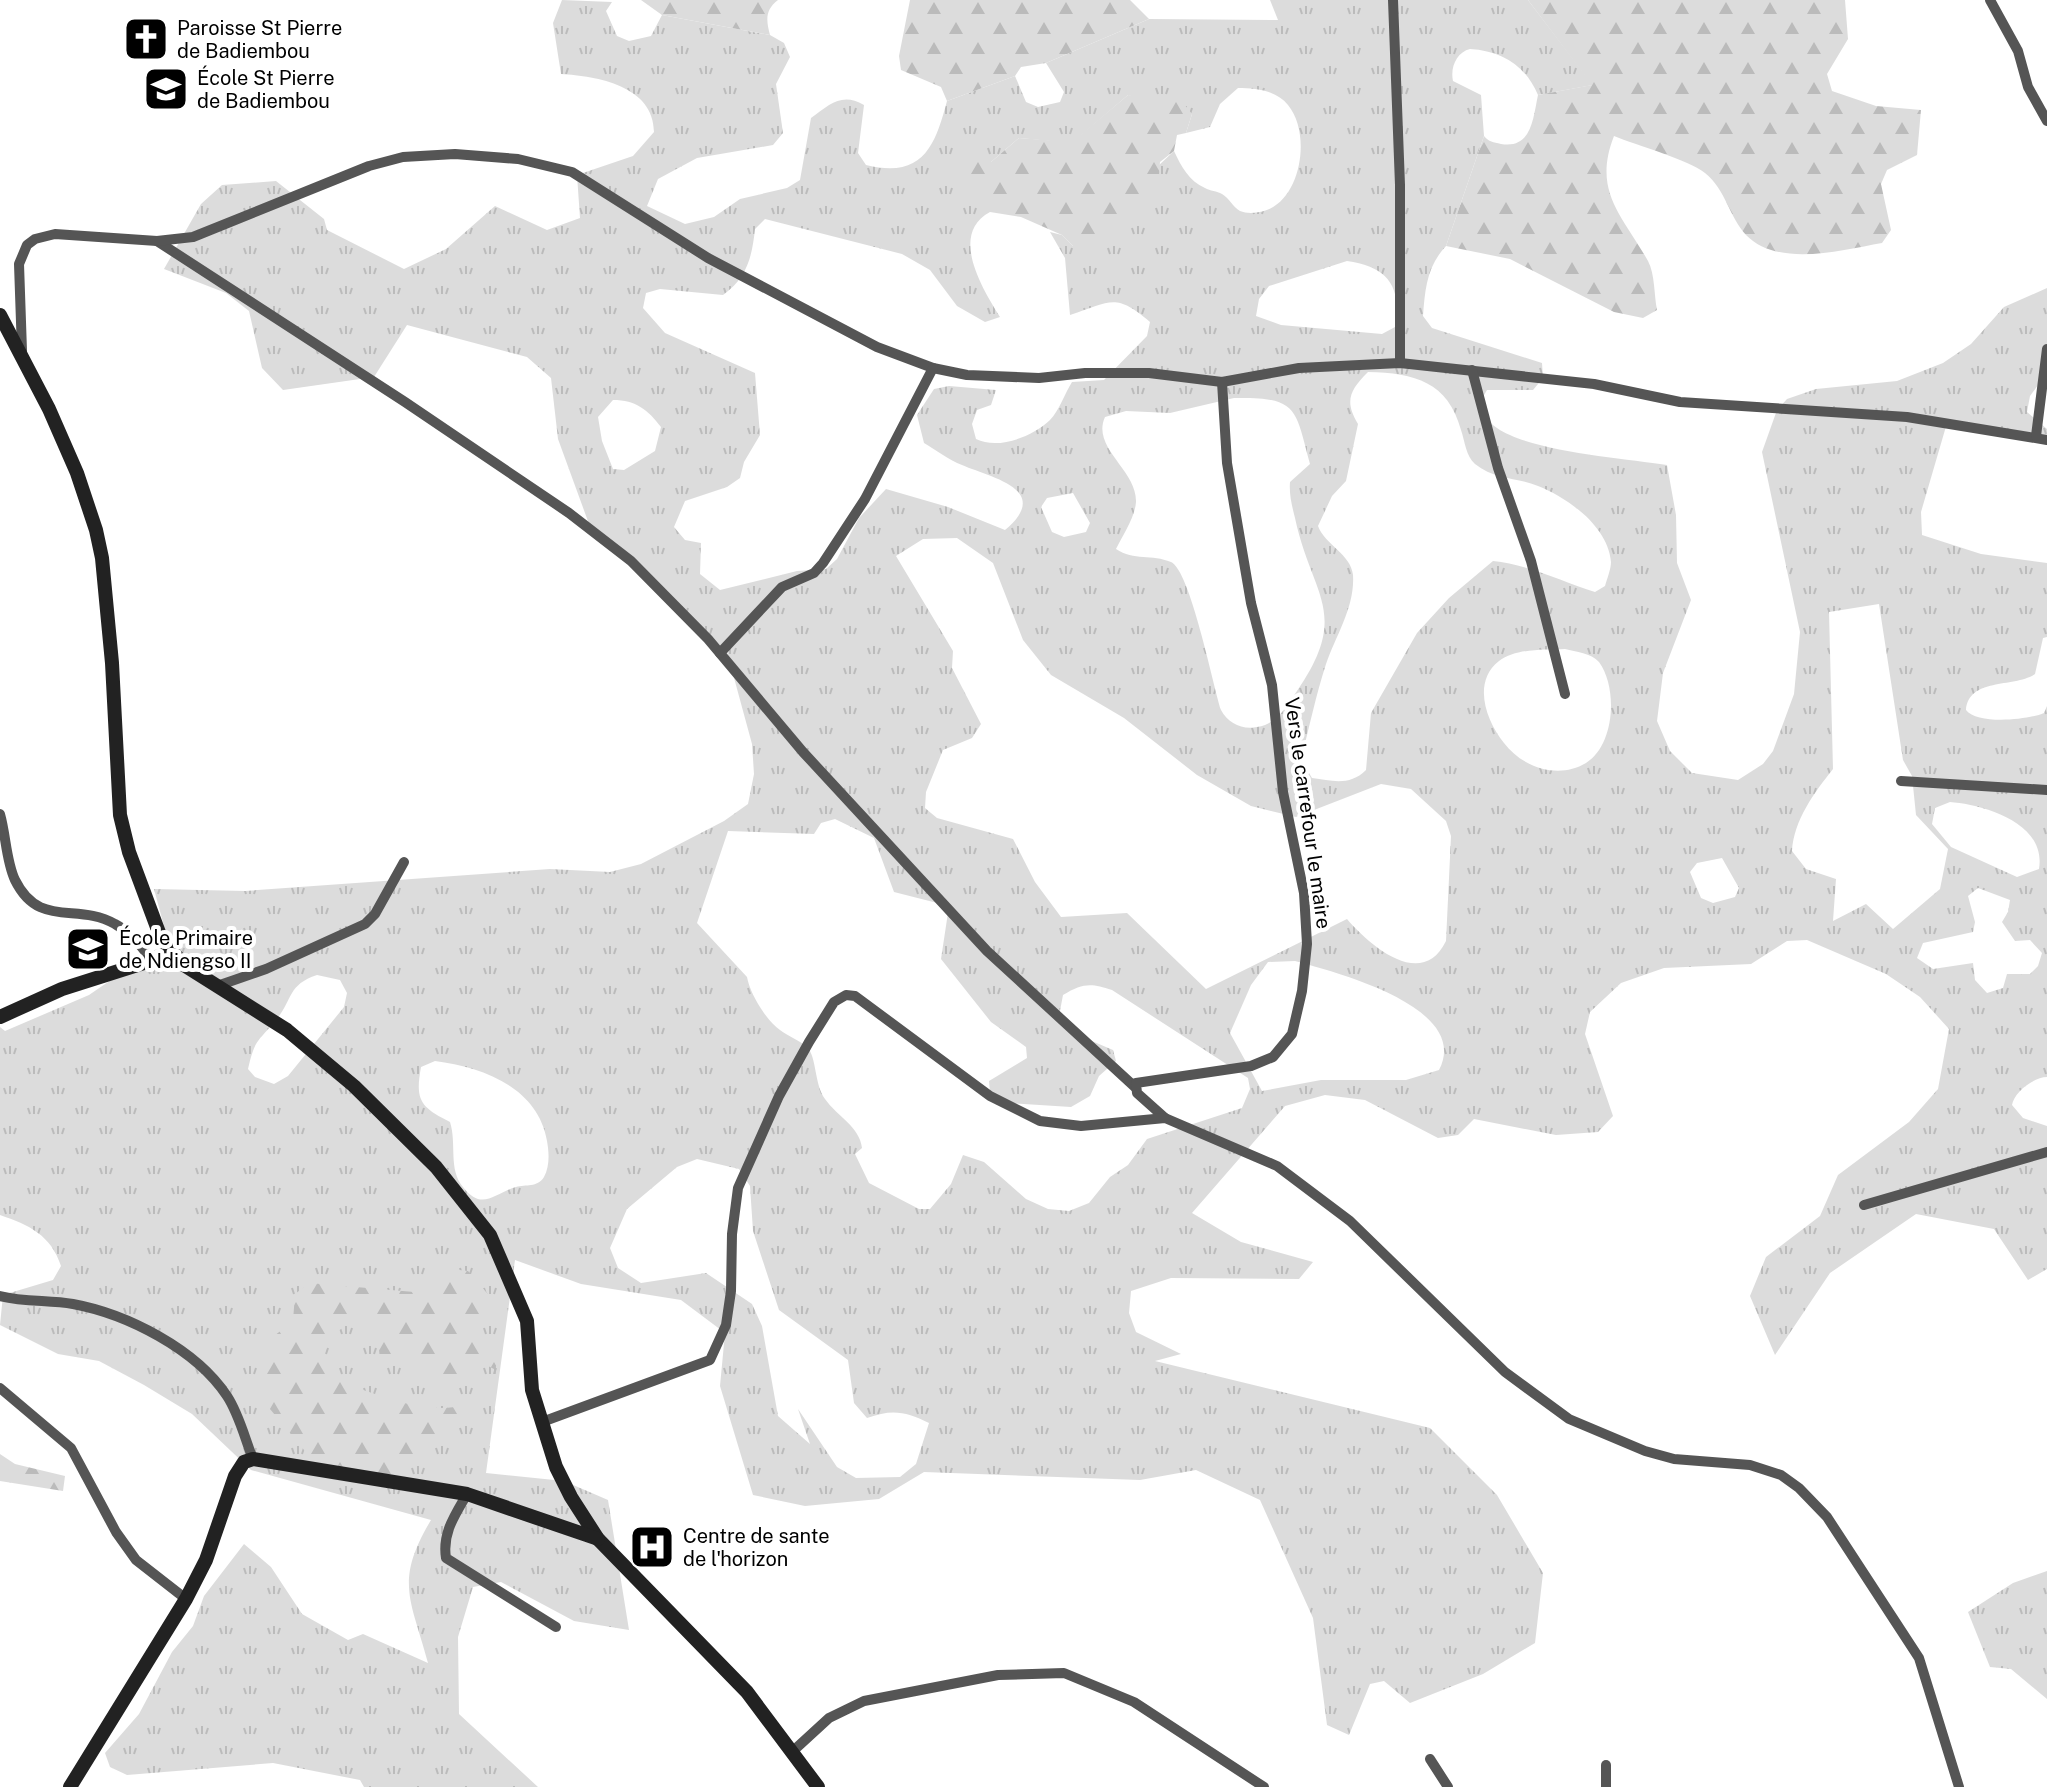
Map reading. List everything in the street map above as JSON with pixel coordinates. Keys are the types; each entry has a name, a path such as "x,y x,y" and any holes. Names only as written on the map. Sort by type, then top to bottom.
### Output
{"street":[{"path":"1393,0 1400,185 1400,363"},
{"path":"1990,0 2018,51 2028,87 2047,121"},
{"path":"22,351 19,264 27,245 55,234 157,241 214,231 333,178 403,157 455,154 544,163 572,172 708,258 877,347 933,368 991,377 1149,373 1222,382 1299,368 1400,363 1594,384 1680,402 1855,412 2041,438 2047,349"},
{"path":"157,241 569,513 631,561 720,653 813,764 965,928 1165,1118 1277,1166 1350,1221 1505,1372 1569,1419 1645,1451 1674,1459 1750,1465 1781,1475 1799,1488 1827,1517 1919,1658 1959,1787"},
{"path":"0,315 22,351 77,473 96,530 102,558 110,648 120,815 155,923 172,954 287,1030 354,1086 436,1167 490,1235 505,1261 527,1321 532,1390 556,1467 598,1539 713,1654 793,1751 818,1787"},
{"path":"720,653 782,587 814,573 823,563 865,499 933,368"},
{"path":"1472,370 1498,468 1531,561 1565,694"},
{"name":"Vers le carrefour le maire","path":"1136,1088 1141,1080 1251,1066 1273,1057 1292,1034 1302,991 1307,944 1304,893 1283,792 1270,672 1251,603 1227,463 1222,382"},
{"path":"1901,781 2047,790"},
{"path":"0,814 14,878 28,901 57,914 75,912 115,924 138,941 150,958"},
{"path":"217,986 266,969 365,924 375,914 404,862"},
{"path":"0,1017 62,989 150,958 172,954"},
{"path":"542,1422 710,1360 728,1314 738,1188 779,1096 809,1042 834,1002 846,995 869,1004 904,1035 990,1096 1040,1121 1081,1126 1165,1118"},
{"path":"1864,1205 2047,1152"},
{"path":"0,1296 113,1312 151,1331 192,1361 227,1396 253,1459"},
{"path":"0,1388 71,1448 116,1532 136,1560 186,1599"},
{"path":"70,1787 186,1599 211,1550 235,1476 244,1462 253,1459 467,1494 598,1539"},
{"path":"467,1494 449,1526 444,1544 446,1558 556,1627"},
{"path":"793,1751 829,1718 864,1701 998,1675 1064,1673 1134,1702 1264,1787"},
{"path":"1430,1759 1448,1787"},
{"path":"1606,1765 1606,1787"}],"green space":[{"path":"562,0 612,2 606,11 617,36 629,41 651,36 662,15 770,35 784,43 790,57 776,84 783,133 773,145 697,158 658,179 647,206 685,224 714,217 740,199 787,188 800,180 811,118 836,101 856,101 864,105 858,153 866,165 901,167 914,163 931,145 947,101 1015,76 1026,102 1038,107 1060,102 1064,92 1046,63 1149,19 1278,20 1270,0 1528,0 1593,85 1538,95 1526,75 1502,57 1470,49 1458,57 1453,81 1481,95 1484,136 1446,246 1431,270 1423,316 1432,328 1542,363 1543,378 1533,390 1487,390 1480,402 1488,420 1497,428 1532,443 1667,465 1676,515 1677,563 1691,600 1663,673 1657,721 1670,751 1692,773 1738,780 1763,764 1773,751 1794,694 1800,632 1762,452 1777,410 1787,399 1816,389 1897,381 1943,363 1971,344 2004,307 2047,288 2047,373 2030,396 2027,412 2047,429 2047,444 1947,423 1921,512 1922,535 1981,554 2047,563 2047,637 2043,638 2035,674 1975,692 1966,710 1981,718 2003,720 2044,713 2047,706 2047,1077 2025,1086 2012,1105 2023,1118 2047,1126 2047,1269 2028,1280 1994,1229 1916,1214 1830,1273 1775,1355 1750,1296 1766,1257 1820,1216 1838,1175 1909,1122 1938,1089 1949,1029 1920,997 1886,974 1807,940 1787,941 1751,964 1664,968 1621,983 1590,1012 1585,1034 1613,1116 1598,1132 1556,1135 1474,1119 1458,1135 1438,1138 1365,1100 1325,1095 1285,1106 1192,1213 1241,1242 1313,1262 1299,1279 1171,1278 1131,1291 1129,1313 1136,1332 1181,1354 1155,1361 1430,1428 1497,1495 1543,1573 1535,1643 1483,1674 1410,1703 1384,1681 1370,1684 1349,1735 1327,1725 1313,1618 1260,1500 1196,1470 1140,1480 924,1472 879,1499 805,1506 753,1495 720,1386 725,1333 681,1300 581,1284 515,1260 486,1473 564,1481 608,1500 629,1630 574,1621 501,1582 473,1587 458,1637 459,1714 538,1787 364,1787 360,1780 273,1763 127,1775 110,1767 105,1753 139,1714 172,1652 193,1626 204,1596 244,1544 271,1567 302,1614 348,1640 363,1634 428,1663 412,1606 409,1576 420,1541 431,1520 251,1470 192,1414 144,1385 99,1361 58,1354 0,1325 3,1295 53,1280 61,1266 51,1246 38,1233 0,1215 0,1027 5,1031 89,995 168,941 154,889 245,891 550,869 610,872 641,864 724,821 748,804 754,774 752,744 727,652 589,524 558,439 551,378 527,357 407,325 374,377 283,390 262,368 249,311 226,293 164,269 201,204 222,185 276,181 324,219 327,230 404,269 446,249 495,206 547,230 580,218 577,175 633,156 654,132 645,104 634,94 606,81 561,74 553,23","holes":["1238,88 1271,93 1288,105 1300,132 1301,149 1294,181 1277,205 1261,212 1243,212 1222,194 1194,181 1174,151 1073,246 1062,235 1050,232 1065,258 1070,315 1112,302 1120,303 1150,322 1147,336 1104,380 1072,382 1050,420 1034,432 1014,440 994,443 976,439 972,424 977,410 991,405 996,390 949,386 934,389 917,415 924,443 957,463 1000,480 1020,495 1023,504 1018,516 1005,530 948,507 886,489 859,518 837,559 826,569 797,571 720,590 700,574 701,543 685,540 674,527 685,501 727,487 740,478 744,462 760,435 755,373 665,333 643,308 646,293 660,289 723,295 743,274 750,258 755,229 765,219 902,254 930,270 957,306 985,322 1000,317 978,277 970,247 978,222 990,212 991,162 1019,138 1072,143 1128,95 1192,114 1186,133 1210,127 1220,104","1347,261 1373,268 1389,281 1394,290 1397,313 1395,327 1382,334 1281,325 1256,316 1259,299 1269,286","1368,372 1401,375 1427,383 1448,401 1475,464 1490,473 1530,483 1562,498 1594,525 1603,537 1611,562 1605,586 1595,592 1531,569 1493,561 1449,598 1417,633 1371,713 1366,770 1354,778 1334,781 1312,778 1301,760 1322,676 1348,610 1353,587 1348,561 1318,526 1332,496 1346,481 1358,424 1351,409 1353,390","1234,398 1255,398 1282,404 1296,418 1310,464 1290,482 1290,496 1302,545 1323,604 1325,622 1322,642 1313,664 1276,719 1251,728 1227,719 1221,710 1193,606 1178,570 1171,562 1130,555 1116,549 1131,520 1136,502 1130,480 1104,439 1102,428 1105,417 1126,411 1170,413","613,400 621,400 641,407 661,427 655,451 624,470 613,469 602,441 598,417","1073,493 1090,523 1086,532 1064,537 1052,532 1041,507 1047,498","957,538 993,563 1023,640 1051,675 1124,718 1197,775 1251,806 1296,817 1381,784 1411,789 1446,821 1451,836 1446,941 1436,955 1424,962 1410,963 1382,951 1347,919 1206,989 1127,913 1061,917 1035,882 1013,839 937,818 925,808 926,792 943,750 972,738 981,724 952,668 953,651 896,556 923,539","1879,604 1903,760 1912,776 1916,815 1948,849 1940,889 1893,929 1866,904 1833,921 1836,879 1806,869 1792,851 1797,828 1812,797 1833,769 1829,612","1565,649 1592,657 1599,662 1609,686 1610,716 1603,743 1596,755 1575,768 1552,770 1520,759 1504,743 1487,713 1484,690 1491,670 1506,657","1950,802 1977,807 1993,811 2022,827 2039,852 2039,869 2017,877 1951,847 1932,824 1935,808","835,819 874,838 894,892 949,906 941,959 991,1022 1026,1047 1027,1058 989,1081 990,1092 1008,1103 1071,1107 1090,1096 1099,1076 1116,1061 1113,1050 1073,1033 1059,1016 1063,995 1076,988 1093,985 1112,990 1248,1078 1250,1089 1242,1108 1147,1139 1128,1165 1110,1177 1089,1203 1069,1211 1048,1209 1026,1199 984,1162 963,1155 951,1184 930,1209 919,1209 869,1183 855,1154 862,1148 857,1134 821,1093 810,1051 769,1020 755,999 747,977 697,923 728,831 814,834 821,823","1722,858 1739,888 1735,897 1713,903 1701,898 1690,872 1697,863","1978,888 2010,900 2002,922 2015,941 2030,940 2042,953 2038,966 2030,974 2007,974 2003,988 1987,993 1975,980 1973,963 1933,969 1917,958 1923,943 1973,932 1975,922 1968,896","1295,961 1339,974 1394,996 1418,1011 1436,1028 1444,1048 1439,1070 1406,1080 1321,1080 1262,1091 1230,1033 1251,985 1268,962","317,975 340,980 347,993 344,1007 288,1076 274,1084 255,1077 248,1069 258,1042 281,1013 295,988","435,1061 471,1068 505,1083 520,1094 542,1122 549,1154 544,1177 535,1184 516,1187 489,1199 483,1200 470,1194 458,1180 450,1122 426,1107 419,1087 421,1067","697,1159 739,1169 750,1186 753,1231 779,1310 848,1360 854,1403 867,1418 898,1413 929,1423 916,1464 900,1477 856,1478 837,1467 798,1409 810,1444 778,1416 762,1326 752,1304 706,1273 641,1283 618,1268 610,1248 627,1209 677,1167"]},
{"path":"641,0 778,0 768,16 770,35 662,15"},
{"path":"910,0 1130,0 1149,19 1046,63 1021,67 1015,76 947,101 941,87 901,70 899,56"},
{"path":"1528,0 1845,0 1848,39 1827,74 1832,91 1876,106 1921,110 1917,155 1887,170 1881,184 1891,230 1882,243 1811,254 1775,251 1759,245 1746,235 1718,187 1705,173 1675,158 1614,136 1608,156 1608,188 1620,216 1650,266 1657,310 1643,318 1614,312 1510,259 1446,246 1484,136 1501,144 1519,142 1529,130 1538,95 1592,85"},
{"path":"1128,95 1181,100 1192,114 1186,133 1177,135 1174,151 1160,162 1158,188 1086,248 1073,246 1062,235 1021,217 990,212 951,171 965,159 991,162 1019,138 1072,142"},
{"path":"442,1268 468,1271 492,1299 478,1326 496,1365 495,1391 397,1475 319,1468 260,1397 264,1344 293,1321 295,1294 309,1283 414,1292","holes":["360,1320 377,1328 380,1360 403,1357 427,1378 460,1378 486,1365 494,1369 493,1390 474,1402 433,1408 389,1399 327,1377 324,1359 336,1334"]},
{"path":"0,1454 15,1464 65,1476 63,1491 0,1481"},
{"path":"2047,1571 2047,1699 2011,1669 1990,1667 1968,1612 2013,1583"}],"place":[{"name":"Paroisse St Pierre de Badiembou","path":"146,39"},
{"name":"École St Pierre de Badiembou","path":"166,89"},
{"name":"École Primaire de Ndiengso II","path":"88,949"},
{"name":"Centre de sante de l'horizon","path":"652,1547"}]}
